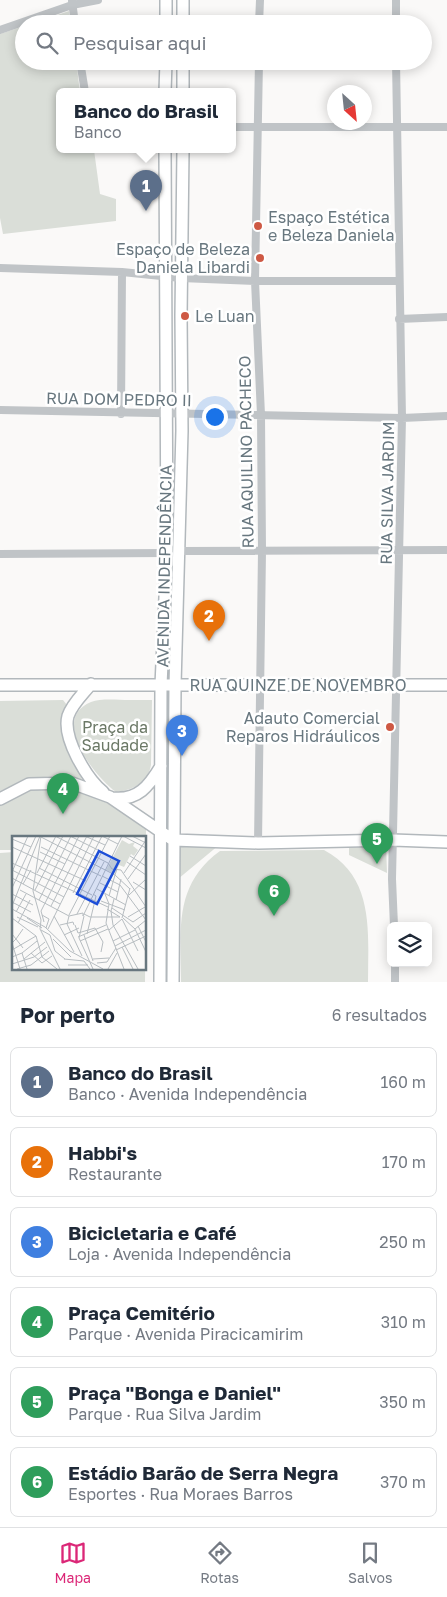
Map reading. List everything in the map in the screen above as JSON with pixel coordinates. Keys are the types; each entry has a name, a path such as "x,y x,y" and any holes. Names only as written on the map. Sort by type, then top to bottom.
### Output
{"main road":[{"path":"166,0 166,15"},
{"path":"183,0 183,15"},
{"path":"165,88 166,70"},
{"path":"183,70 184,88"},
{"name":"AVENIDA INDEPENDÊNCIA","path":"160,982 162,685 167,553 165,153"},
{"name":"AVENIDA INDEPENDÊNCIA","path":"173,982 175,685 180,551 182,415 183,153"},
{"path":"90,684 71,708 67,720 68,730 80,761 96,786 109,797 173,840 258,842 393,840 447,842"},
{"name":"RUA QUINZE DE NOVEMBRO","path":"0,685 447,685"},
{"path":"0,799 29,784 55,782 72,783 109,797 130,797 142,792 151,783 162,764"}],"street":[{"path":"39,15 72,2 98,0"},
{"path":"260,0 260,15"},
{"path":"396,0 396,15"},
{"path":"72,2 74,15"},
{"path":"0,30 15,24"},
{"path":"81,70 84,88"},
{"name":"RUA AQUILINO PACHECO","path":"258,842 262,551 261,415 255,281 259,70"},
{"name":"RUA SILVA JARDIM","path":"394,922 393,840 401,550 402,418 398,281 396,70"},
{"path":"236,127 447,127"},
{"path":"0,268 122,272 181,278 255,281 398,281"},
{"path":"121,414 122,272"},
{"path":"399,319 447,317"},
{"name":"RUA DOM PEDRO II","path":"0,410 121,414 167,413 182,415 402,418 447,416"},
{"path":"180,551 447,550"},
{"path":"0,554 167,553"},
{"path":"395,967 395,982"}],"green space":[{"path":"69,11 70,15 57,15"},
{"path":"15,29 15,70 77,70 79,88 56,88 56,153 94,153 100,194 116,199 116,221 3,234 0,218 0,34"},
{"path":"63,700 67,705 84,777 80,780 59,777 39,778 9,786 0,791 0,701"},
{"name":"Praça da Saudade","path":"105,700 152,700 151,765 147,777 134,787 116,792 97,774 80,748 75,734 74,721 79,710 91,702"},
{"path":"69,786 79,790 118,809 146,827 146,836 12,836 12,850 0,850 0,803 34,787"},
{"path":"180,843 219,845 178,879"},
{"path":"349,844 386,844 387,873 349,855"},
{"path":"324,850 341,861 352,875 360,891 368,926 368,982 181,982 180,945 183,910 187,894 194,879 205,864 220,851"},
{"path":"12,852 12,969 145,969 145,982 0,982 0,853"}],"place":[{"name":"Banco do Brasil","path":"146,211"},
{"name":"Espaço Estética e Beleza Daniela","path":"258,226"},
{"name":"Espaço de Beleza Daniela Libardi","path":"260,258"},
{"name":"Le Luan","path":"185,316"},
{"name":"Habbi's","path":"209,641"},
{"name":"Adauto Comercial Reparos Hidráulicos","path":"390,727"},
{"name":"Bicicletaria e Café","path":"182,756"},
{"name":"Praça Cemitério","path":"63,814"},
{"name":"Praça \"Bonga e Daniel\"","path":"377,864"},
{"name":"Estádio Barão de Serra Negra","path":"274,916"}]}
